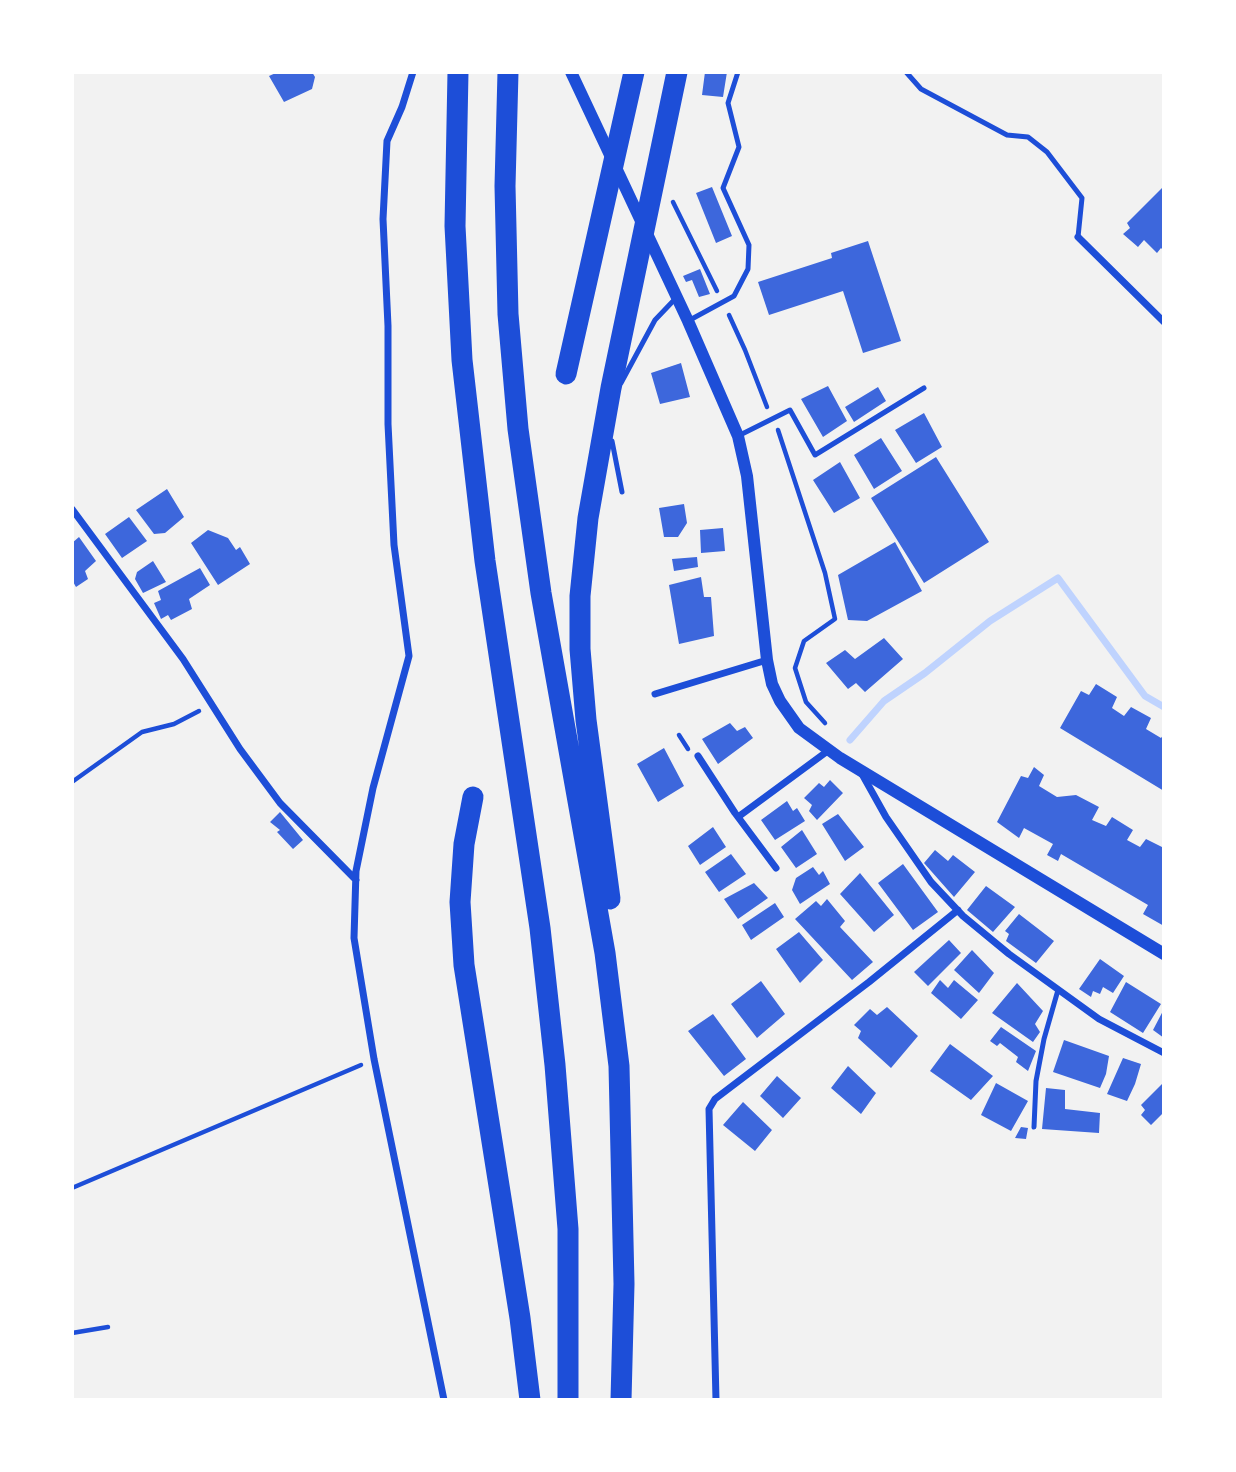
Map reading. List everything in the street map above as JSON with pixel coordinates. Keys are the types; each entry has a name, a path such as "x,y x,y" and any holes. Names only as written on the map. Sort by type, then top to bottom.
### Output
{"highway":[{"path":"458,72 455,226 463,360 485,561 540,928 564,1156 568,1229 568,1400"},
{"path":"508,72 505,199 508,314 518,429 541,593 606,953 619,1066 624,1192"},
{"path":"566,374 634,72"},
{"path":"621,1400 627,1064 617,951 586,720 580,649 580,596 588,518 677,72"},
{"path":"473,797 464,844 460,902 464,965 520,1318 530,1400"}],"street":[{"path":"413,72 387,141 383,219 394,545 410,656 373,788 356,880 354,938 374,1059 444,1400"},
{"path":"571,72 677,297 738,436 747,476 767,660 772,684 780,701 799,728 860,771 1164,954"},
{"path":"1078,237 1164,322"},
{"path":"72,509 183,659 240,749 280,803 356,880"},
{"path":"655,694 767,660"},
{"path":"738,817 829,750"},
{"path":"698,756 776,868"},
{"path":"860,771 924,871 958,910 1009,954 1099,1019 1164,1053"},
{"path":"716,1400 709,1110 715,1099 869,982 958,910"}],"lane":[{"path":"688,321 734,296 748,269 749,245 723,188 739,147 728,103 738,72"},
{"path":"906,72 921,89 1007,135 1028,137 1047,152 1082,198 1078,237"},
{"path":"619,386 655,320 677,297"},
{"path":"738,436 790,410 815,455 924,388"},
{"path":"613,433 611,445 622,492"},
{"path":"1034,1127 1036,1081 1058,990"}],"path":[{"path":"72,782 142,732 174,724 212,705"},
{"path":"72,1188 374,1059"},
{"path":"72,1333 108,1327"}],"building":[{"path":"278,72 312,72 315,77 312,89 284,102 269,76"},
{"path":"705,72 727,72 723,97 702,95"},
{"path":"1164,186 1164,251 1161,248 1157,253 1144,240 1138,247 1123,234 1130,228 1127,223"},
{"path":"712,187 732,236 716,243 696,193"},
{"path":"868,241 901,341 863,353 843,291 769,315 758,282 832,258 831,253"},
{"path":"700,269 710,294 699,297 692,280 686,282 683,276"},
{"path":"681,363 690,397 660,404 651,373"},
{"path":"828,386 847,421 823,437 801,399"},
{"path":"878,387 886,401 854,422 845,407"},
{"path":"924,413 942,447 916,463 895,430"},
{"path":"881,438 902,471 874,489 854,455"},
{"path":"936,457 989,542 924,583 871,498"},
{"path":"840,462 860,498 834,513 813,480"},
{"path":"167,489 184,517 165,533 154,534 136,510"},
{"path":"684,504 687,523 678,537 664,537 659,508"},
{"path":"129,517 147,541 122,558 105,534"},
{"path":"723,528 725,551 701,553 700,530"},
{"path":"208,530 228,538 236,550 240,547 250,564 218,585 191,543"},
{"path":"79,537 96,561 85,571 88,579 76,587 72,580 72,543"},
{"path":"895,542 922,591 867,621 848,620 838,575"},
{"path":"697,557 698,567 674,571 672,559"},
{"path":"153,561 166,582 143,593 135,579 137,572"},
{"path":"200,568 210,585 189,599 192,609 171,620 168,615 161,619 154,603 161,600 158,591"},
{"path":"701,577 704,597 711,597 714,636 679,644 669,585"},
{"path":"884,638 903,659 865,692 856,683 848,689 826,663 845,650 855,659"},
{"path":"1096,684 1117,697 1112,708 1124,716 1131,707 1151,718 1146,729 1161,738 1164,734 1164,791 1060,728 1081,691 1089,695"},
{"path":"730,723 737,731 745,727 753,738 718,764 702,739"},
{"path":"664,748 684,786 658,802 637,764"},
{"path":"1034,767 1044,775 1039,786 1057,797 1076,795 1099,807 1092,820 1106,826 1112,817 1133,830 1127,840 1140,847 1146,839 1164,848 1164,926 1143,914 1148,905 1061,854 1058,861 1047,855 1053,844 1024,828 1019,838 997,822 1021,776 1028,778"},
{"path":"830,780 843,793 817,820 809,811 812,805 804,798 819,783 824,787"},
{"path":"787,801 793,811 797,808 805,821 775,840 761,820"},
{"path":"280,812 303,840 293,849 277,832 280,830 270,822"},
{"path":"838,814 864,847 845,861 822,824"},
{"path":"713,827 726,847 700,865 688,846"},
{"path":"802,830 817,854 796,868 781,847"},
{"path":"935,850 948,861 953,855 975,872 954,897 924,863"},
{"path":"731,854 746,874 719,892 705,872"},
{"path":"903,864 938,912 913,930 878,883"},
{"path":"813,867 819,875 823,871 830,884 800,904 792,890 796,878"},
{"path":"860,873 894,915 874,932 840,894"},
{"path":"754,883 768,898 738,919 724,899"},
{"path":"986,886 1015,907 993,932 967,910"},
{"path":"827,899 845,921 840,927 873,962 852,980 795,919 816,901 821,906"},
{"path":"775,903 784,917 751,940 742,925"},
{"path":"1019,914 1054,941 1036,963 1006,941 1009,934 1005,931"},
{"path":"799,932 823,960 800,983 776,949"},
{"path":"949,940 961,953 928,986 914,972"},
{"path":"972,950 994,973 979,993 954,970"},
{"path":"1100,959 1124,976 1113,993 1103,987 1100,994 1093,991 1091,997 1079,989"},
{"path":"940,980 948,988 954,980 978,1000 961,1019 931,993"},
{"path":"761,981 785,1014 757,1038 731,1004"},
{"path":"1126,982 1161,1004 1143,1033 1110,1012"},
{"path":"1017,983 1043,1011 1035,1024 1040,1032 1033,1042 992,1013"},
{"path":"887,1007 918,1036 891,1068 858,1038 861,1031 854,1025 870,1009 877,1015"},
{"path":"1164,1009 1164,1038 1153,1030"},
{"path":"713,1014 746,1059 724,1076 688,1031"},
{"path":"1001,1027 1036,1051 1028,1071 1016,1062 1018,1057 1000,1043 997,1046 990,1041"},
{"path":"1064,1040 1109,1056 1100,1088 1053,1072"},
{"path":"950,1044 993,1076 971,1100 930,1071"},
{"path":"1123,1058 1141,1064 1127,1101 1107,1094"},
{"path":"848,1066 876,1093 861,1114 831,1088"},
{"path":"777,1076 801,1098 783,1118 760,1096"},
{"path":"1164,1082 1164,1112 1151,1125 1141,1115 1145,1110 1141,1105"},
{"path":"996,1083 1028,1101 1011,1131 981,1115"},
{"path":"1046,1088 1065,1090 1065,1109 1100,1113 1099,1133 1042,1129"},
{"path":"743,1102 772,1130 755,1151 723,1125"},
{"path":"1021,1127 1028,1128 1026,1139 1015,1138"}],"waterway":[{"path":"850,740 884,701 925,673 990,621 1058,578 1145,696 1164,707"}]}
